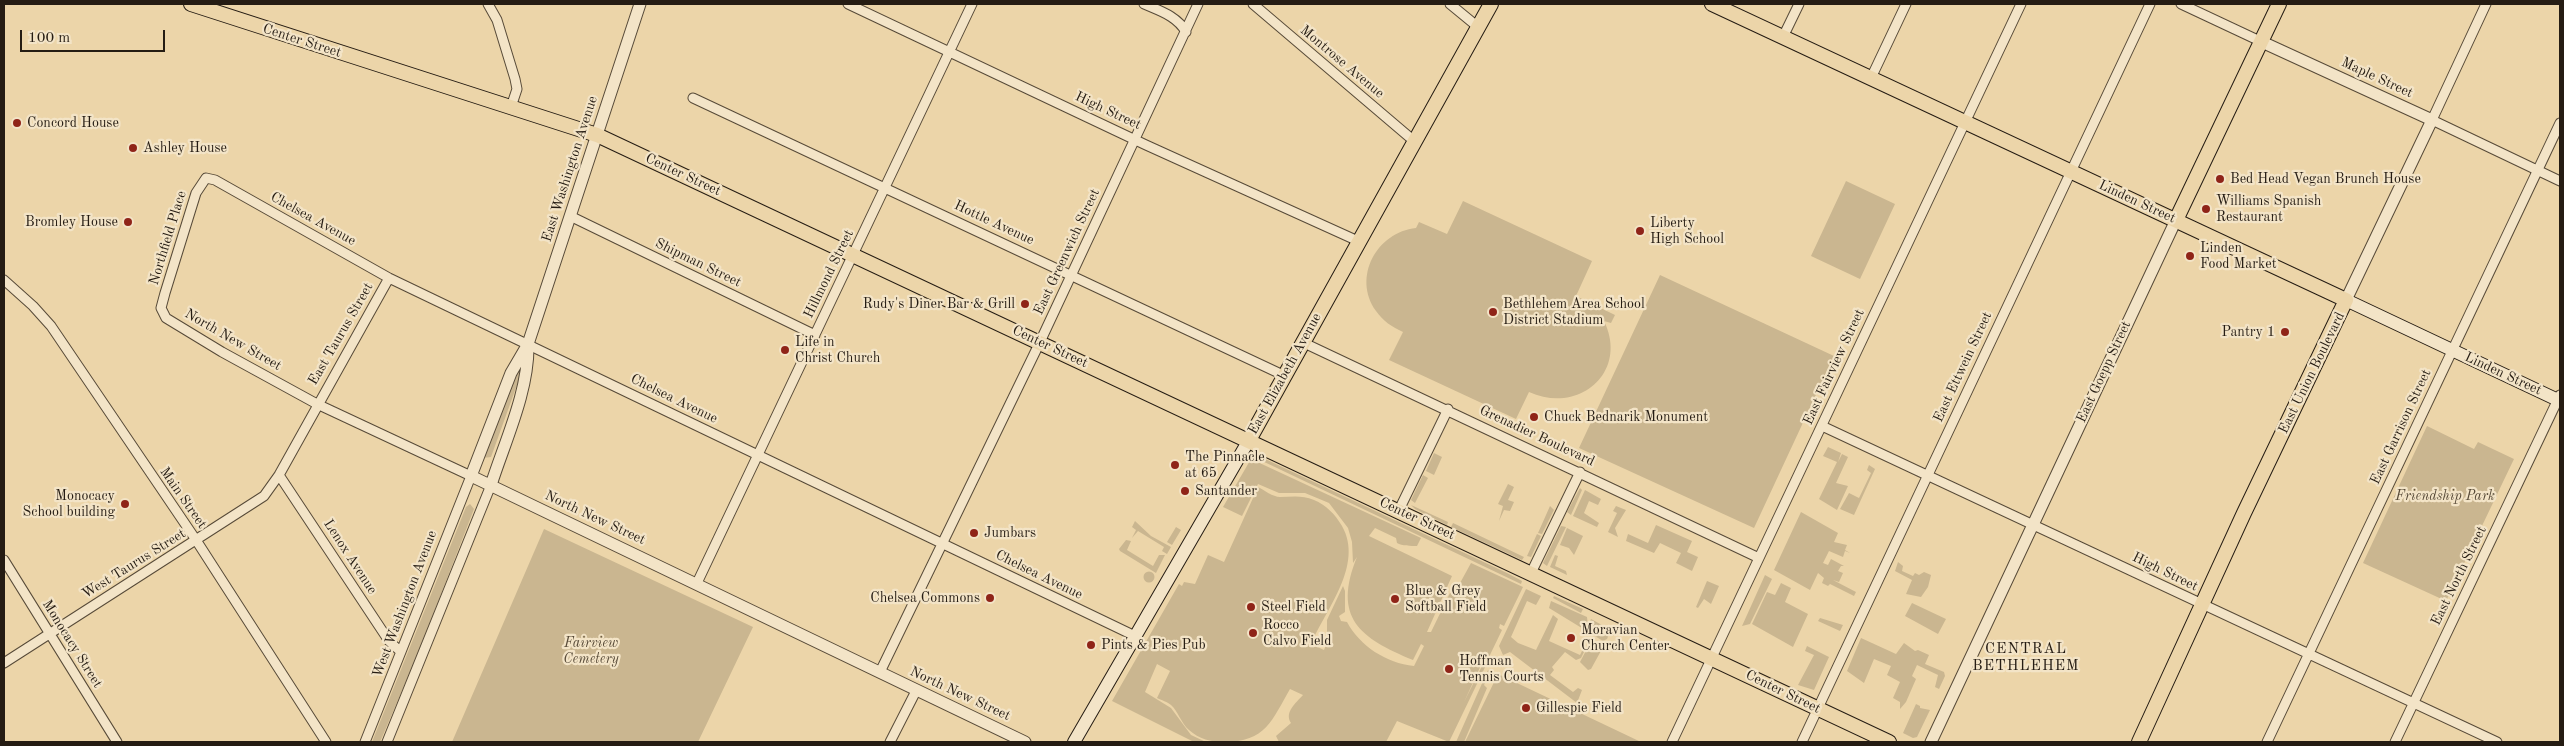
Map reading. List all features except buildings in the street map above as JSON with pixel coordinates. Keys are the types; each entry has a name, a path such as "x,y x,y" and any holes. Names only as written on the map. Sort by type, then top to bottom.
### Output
{"main road":[{"name":"Center Street","path":"191,4 597,135 1399,510 1888,742"},
{"name":"East Elizabeth Avenue","path":"1074,742 1249,440 1491,4"},
{"name":"Linden Street","path":"1712,4 2559,399"},
{"name":"East Goepp Street","path":"2176,220 2280,4"},
{"name":"East Union Boulevard","path":"2139,742 2346,300"}],"street":[{"path":"488,4 497,20 515,79 516,89 511,107"},
{"name":"East Washington Avenue","path":"471,476 511,373 528,344 640,4"},
{"name":"High Street","path":"848,4 1358,241"},
{"name":"Hillmond Street","path":"697,582 756,454 854,255 972,4"},
{"path":"1144,4 1174,18 1181,23 1186,32"},
{"name":"East Greenwich Street","path":"880,672 1040,342 1198,4"},
{"name":"Montrose Avenue","path":"1253,4 1414,141"},
{"path":"1450,4 1478,27"},
{"path":"1783,37 1799,4"},
{"path":"1871,78 1906,4"},
{"name":"East Fairview Street","path":"1672,742 2021,4"},
{"name":"East Ettwein Street","path":"1802,742 2150,4"},
{"name":"Maple Street","path":"2181,4 2560,181"},
{"name":"East Union Boulevard","path":"2346,300 2486,4"},
{"name":"Hottle Avenue","path":"693,98 1072,274 1283,376"},
{"name":"East Garrison Street","path":"2267,742 2560,123"},
{"name":"Chelsea Avenue","path":"206,178 215,180 389,278 1135,636"},
{"name":"Northfield Place","path":"161,308 196,193 206,178"},
{"name":"Shipman Street","path":"570,216 815,335"},
{"name":"East Goepp Street","path":"1931,742 2176,220"},
{"name":"East Taurus Street","path":"318,404 389,278"},
{"name":"Main Street","path":"4,280 33,306 51,326 196,540 326,742"},
{"name":"North New Street","path":"161,308 166,318 179,326 318,404 697,582 916,691 1025,742"},
{"name":"Grenadier Boulevard","path":"1302,342 1448,409 1759,558"},
{"name":"East Washington Avenue","path":"490,485 522,390 528,364 528,344"},
{"name":"East North Street","path":"2395,742 2559,399"},
{"name":"West Taurus Street","path":"4,663 264,496 279,475 318,404"},
{"path":"1399,510 1448,409"},
{"name":"High Street","path":"1822,426 2497,742"},
{"path":"1531,573 1580,472"},
{"name":"Lenox Avenue","path":"279,475 389,641 402,652"},
{"name":"West Washington Avenue","path":"365,742 471,476"},
{"path":"387,742 490,485"},
{"name":"Monocacy Street","path":"4,560 117,742"},
{"path":"890,742 916,691"}],"green space":[{"path":"1846,181 1895,204 1860,279 1811,256"},
{"name":"Bethlehem Area School District Stadium","path":"1463,201 1592,261 1576,296 1615,315 1611,323 1604,321 1610,340 1610,357 1604,372 1595,384 1581,393 1565,398 1548,398 1529,392 1516,419 1389,360 1403,332 1391,326 1382,318 1369,298 1367,284 1372,258 1390,238 1402,231 1416,228 1419,222 1447,234"},
{"path":"1660,275 1834,356 1754,528 1579,448"},
{"path":"520,366 522,371 491,457 483,458"},
{"name":"Friendship Park","path":"2427,426 2474,449 2478,442 2514,459 2446,601 2363,563"},
{"path":"1828,447 1841,453 1838,462 1842,454 1848,457 1836,483 1848,486 1837,510 1819,499 1837,462 1823,456"},
{"path":"1434,453 1442,457 1434,475 1426,471"},
{"path":"1261,457 1507,573 1522,581 1521,584 1258,459"},
{"path":"1251,459 1421,538 1417,546 1412,546 1397,543 1396,538 1375,528 1369,536 1452,576 1427,632 1431,632 1450,593 1454,594 1471,563 1523,587 1504,626 1500,624 1499,628 1502,630 1489,657 1486,656 1488,650 1464,702 1485,660 1488,661 1449,742 1397,721 1386,742 1279,742 1276,736 1291,723 1289,719 1290,711 1303,695 1290,689 1272,719 1259,733 1238,741 1210,741 1193,733 1186,727 1171,705 1157,698 1170,671 1157,664 1145,692 1171,708 1191,735 1206,742 1194,742 1112,701 1179,584 1182,586 1184,582 1195,584 1208,555 1224,562 1258,487 1277,497 1305,497 1322,504 1330,510 1342,526 1348,541 1349,556 1346,571 1333,602 1311,644 1324,650 1327,643 1327,620 1343,586 1345,591 1345,612 1339,616 1341,621 1347,622 1359,639 1375,652 1394,661 1414,666 1424,646 1421,644 1413,660 1378,643 1365,634 1356,623 1350,611 1348,596 1350,578 1357,557 1353,563 1352,542 1348,528 1329,503 1305,493 1279,493 1258,484 1242,516 1223,507"},
{"path":"1869,465 1875,469 1854,515 1840,509 1849,493 1859,498 1871,473 1867,470"},
{"path":"1423,475 1428,478 1415,503 1411,500"},
{"path":"1508,484 1514,487 1508,500 1514,502 1510,511 1504,510 1499,521 1503,506 1498,504"},
{"path":"1580,488 1582,490 1571,515 1567,512"},
{"path":"1585,490 1601,499 1598,505 1589,501 1584,513 1599,523 1597,527 1573,516"},
{"path":"470,504 474,509 419,651 380,742 372,742 466,507"},
{"path":"1411,505 1448,522 1447,525 1415,509"},
{"path":"1550,506 1554,510 1542,534 1538,533"},
{"path":"1616,506 1626,510 1615,528 1618,537 1608,532 1617,513 1613,511"},
{"path":"1801,512 1838,533 1834,542 1847,545 1845,550 1850,553 1845,551 1843,557 1829,551 1823,563 1828,565 1831,559 1844,566 1841,566 1838,571 1843,573 1839,582 1833,580 1856,592 1854,596 1830,584 1828,586 1822,583 1824,578 1818,573 1810,590 1774,570"},
{"path":"1135,521 1151,536 1171,547 1167,554 1162,551 1164,547 1138,531 1132,538 1136,530 1132,527"},
{"path":"1453,523 1524,557 1522,560 1451,527"},
{"path":"1656,525 1692,541 1687,552 1698,557 1692,571 1676,563 1681,553 1660,543 1654,553 1626,541 1628,534 1648,543"},
{"path":"1561,526 1566,527 1547,566 1543,563"},
{"path":"1176,527 1181,530 1172,545 1167,542"},
{"path":"1567,528 1583,536 1574,555 1569,548 1560,545"},
{"name":"Fairview Cemetery","path":"544,529 753,627 698,742 452,742"},
{"path":"1537,534 1541,536 1531,557 1527,556"},
{"path":"1126,540 1131,541 1127,550 1153,566 1159,555 1165,555 1156,573 1120,551 1119,549"},
{"path":"1555,555 1558,556 1555,566 1566,571 1567,575 1550,567"},
{"path":"1898,562 1903,566 1902,571 1913,576 1915,573 1919,575 1924,572 1931,575 1928,587 1921,597 1906,594 1912,580 1895,571"},
{"path":"1147,572 1151,572 1154,577 1153,581 1147,582 1144,579 1144,575"},
{"path":"1765,575 1772,579 1750,624 1742,626"},
{"path":"1707,581 1719,586 1711,604 1704,599 1698,608 1696,607"},
{"path":"1781,583 1791,588 1785,602 1808,614 1793,647 1752,624 1767,592 1775,595"},
{"path":"1526,589 1541,596 1536,605 1527,601 1511,637 1518,643 1536,650 1553,615 1558,619 1549,641 1580,655 1583,649 1585,650 1581,658 1576,660 1565,652 1552,667 1554,670 1550,675 1573,692 1578,688 1582,690 1577,703 1510,652 1503,655 1499,646"},
{"path":"1554,596 1583,609 1581,613 1553,598"},
{"path":"1551,601 1587,617 1588,627 1591,619 1611,630 1607,639 1603,641 1549,608"},
{"path":"1912,603 1946,619 1938,634 1905,616"},
{"path":"1820,618 1843,625 1840,631 1818,621"},
{"path":"1861,638 1896,654 1904,643 1915,651 1918,650 1929,655 1925,664 1944,672 1945,676 1939,689 1935,687 1938,675 1917,665 1912,676 1916,679 1906,702 1900,709 1900,702 1893,698 1900,682 1887,675 1891,666 1874,659 1864,683 1847,671"},
{"path":"1590,643 1602,649 1591,669 1588,670 1580,662"},
{"path":"1807,646 1829,657 1814,690 1798,685 1814,655 1805,651"},
{"path":"1488,670 1491,672 1484,685 1487,688 1464,742 1456,742"},
{"name":"Gillespie Field","path":"1498,674 1641,742 1465,742"},
{"path":"1916,704 1920,708 1930,710 1917,737 1913,738 1903,733"}],"place":[{"name":"Concord House","path":"17,123"},
{"name":"Ashley House","path":"133,148"},
{"name":"Bed Head Vegan Brunch House","path":"2220,179"},
{"name":"Williams Spanish Restaurant","path":"2206,209"},
{"name":"Bromley House","path":"128,222"},
{"name":"Liberty High School","path":"1640,231"},
{"name":"Linden Food Market","path":"2190,256"},
{"name":"Rudy's Diner Bar & Grill","path":"1025,304"},
{"name":"Bethlehem Area School District Stadium","path":"1493,312"},
{"name":"Pantry 1","path":"2285,332"},
{"name":"Life in Christ Church","path":"785,350"},
{"name":"Chuck Bednarik Monument","path":"1534,417"},
{"name":"The Pinnacle at 65","path":"1175,465"},
{"name":"Santander","path":"1185,491"},
{"name":"Monocacy School building","path":"125,504"},
{"name":"Jumbars","path":"974,533"},
{"name":"Chelsea Commons","path":"990,598"},
{"name":"Blue & Grey Softball Field","path":"1395,599"},
{"name":"Steel Field","path":"1251,607"},
{"name":"Rocco Calvo Field","path":"1253,633"},
{"name":"Moravian Church Center","path":"1571,638"},
{"name":"Pints & Pies Pub","path":"1091,645"},
{"name":"Hoffman Tennis Courts","path":"1449,669"},
{"name":"Gillespie Field","path":"1526,708"}],"district":[{"name":"CENTRAL BETHLEHEM","path":"2026,658"}]}
